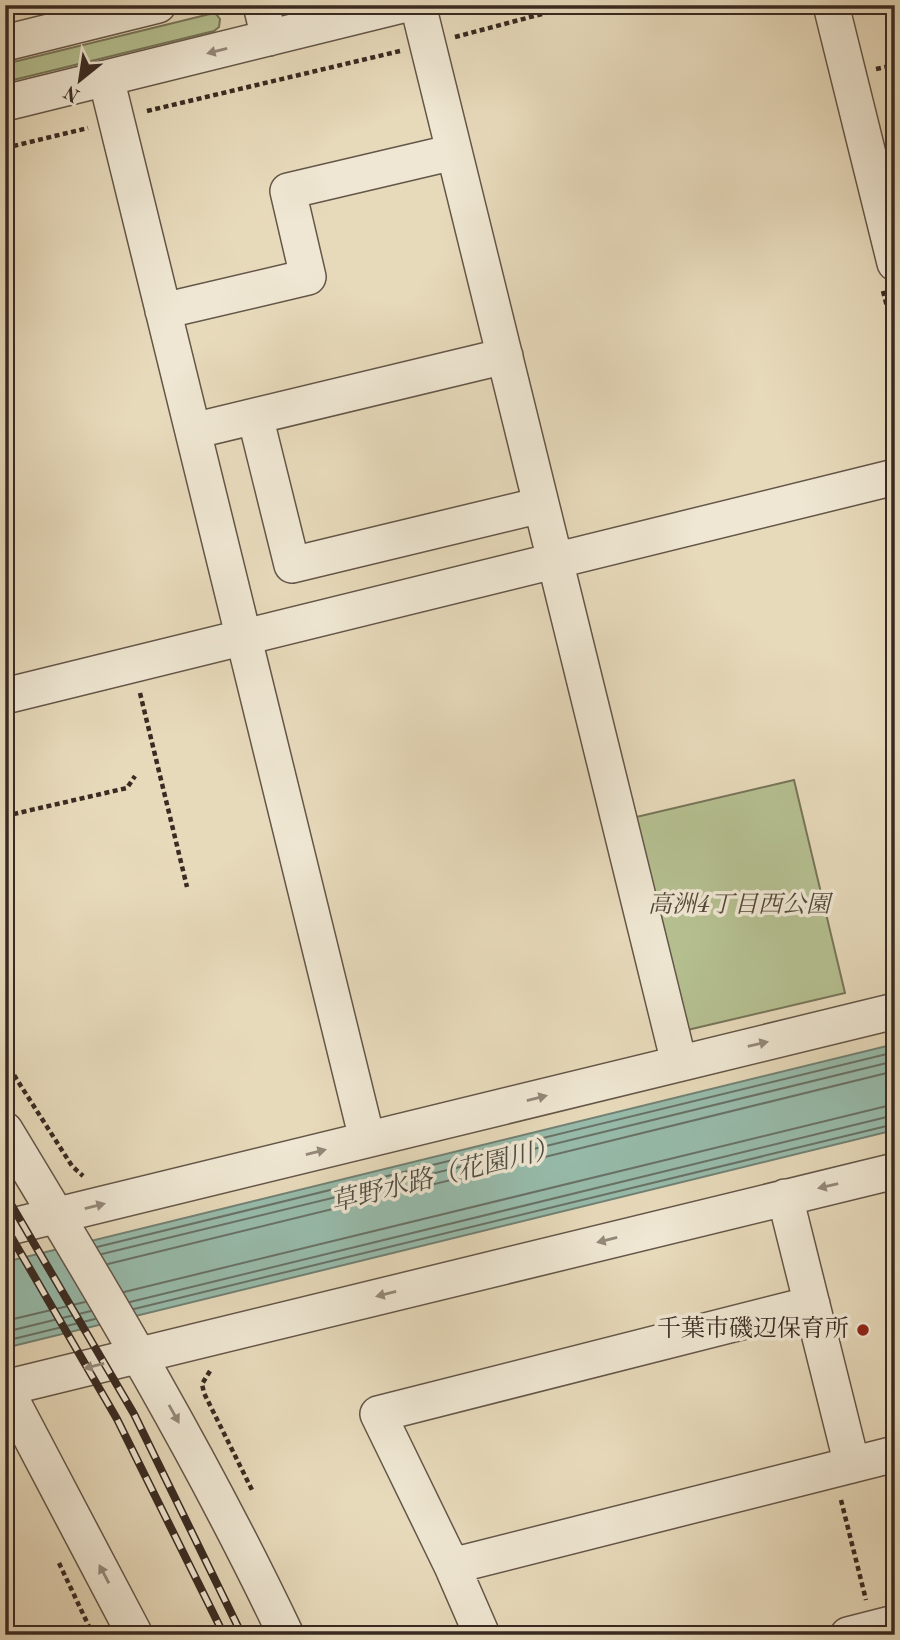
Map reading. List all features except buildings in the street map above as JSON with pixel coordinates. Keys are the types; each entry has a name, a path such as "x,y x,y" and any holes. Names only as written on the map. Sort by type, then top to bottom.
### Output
{"street":[{"path":"5,43 158,5"},
{"path":"5,103 106,78 265,22 402,5"},
{"path":"418,5 679,1063"},
{"path":"831,5 895,263"},
{"path":"106,78 368,1139"},
{"path":"163,311 308,276 288,191 454,152"},
{"path":"193,431 505,356"},
{"path":"255,416 292,565 541,505"},
{"path":"5,696 895,477"},
{"path":"5,1228 895,1011"},
{"path":"5,1130 141,1355 196,1455 286,1635"},
{"path":"135,1635 5,1388 895,1171"},
{"path":"785,1196 812,1304 843,1467"},
{"path":"482,1635 452,1566 378,1413 812,1304"},
{"path":"452,1566 895,1454"}],"path":[{"path":"443,40 576,5"},
{"path":"145,112 411,49"},
{"path":"5,148 92,127"},
{"path":"144,682 141,698 187,887"},
{"path":"5,816 127,788 135,776"},
{"path":"5,1061 72,1166 91,1181"},
{"path":"216,1362 202,1384 204,1393 256,1498"},
{"path":"843,1467 872,1629"}],"green space":[{"path":"216,14 220,19 219,27 214,31 5,82 5,64"},
{"name":"高洲4丁目西公園","path":"794,780 845,993 683,1031 632,818"}],"water":[{"name":"草野水路（花園川）","path":"895,1044 895,1130 5,1348 5,1262"}],"railway":[{"path":"5,1194 134,1414 242,1635"},
{"path":"5,1226 117,1419 224,1635"}],"place":[{"name":"千葉市磯辺保育所","path":"863,1330"}]}
